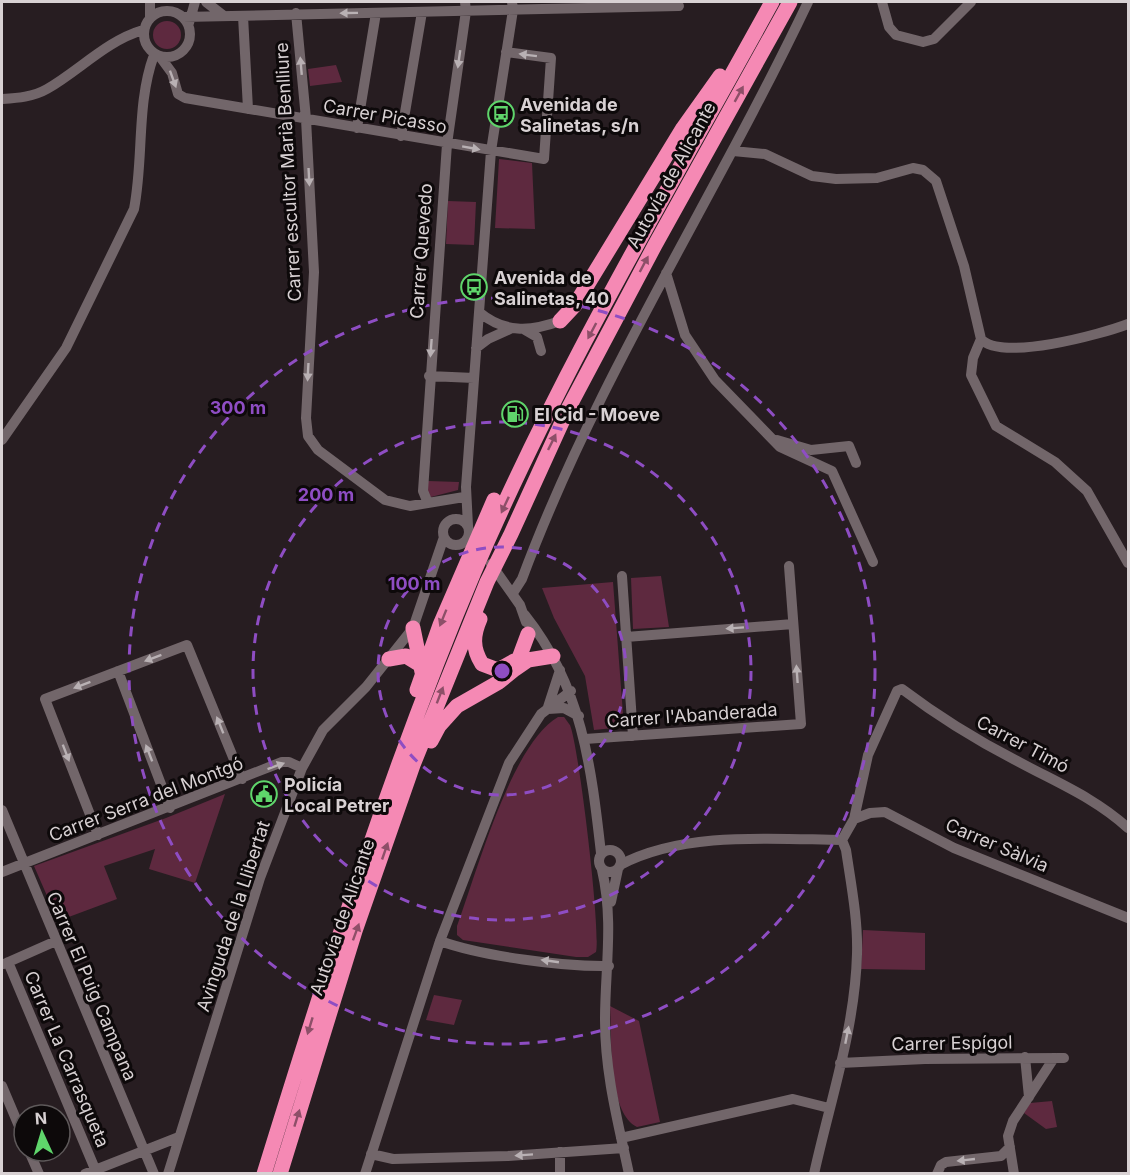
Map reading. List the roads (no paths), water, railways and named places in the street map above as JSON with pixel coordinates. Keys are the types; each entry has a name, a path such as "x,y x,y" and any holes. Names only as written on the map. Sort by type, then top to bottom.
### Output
{"highway":[{"name":"Autovía de Alicante","path":"280,1173 356,931 480,577 476,536 552,408 653,215 772,2"},
{"name":"Autovía de Alicante","path":"264,1173 337,939 400,757 480,577 502,557 568,409 660,235 790,2"},
{"path":"560,321 575,305 683,128 712,89 746,35 761,21"},
{"path":"476,536 494,500"},
{"path":"480,577 475,631 477,656 482,664 498,670 506,668 522,653"},
{"path":"400,757 401,736 421,669 480,577"},
{"path":"414,628 421,669"},
{"path":"515,669 528,634"},
{"path":"389,659 406,656 421,669"},
{"path":"407,789 418,772 439,726 447,715 457,706 499,682 528,660 553,656"}],"street":[{"path":"150,2 150,17 143,30 143,40 158,56 178,55 185,50 189,42 188,20 195,2"},
{"path":"206,2 224,16"},
{"path":"400,12 406,2"},
{"path":"513,593 522,579 571,457 808,2"},
{"path":"882,2 889,27 896,35 923,42 934,39 971,2"},
{"path":"150,17 166,11 188,20 296,13 422,12 465,6 679,6"},
{"name":"Carrer Quevedo","path":"428,503 423,491 429,376 447,144 465,6"},
{"path":"476,536 465,492 491,151 512,6"},
{"path":"401,136 422,12"},
{"name":"Carrer escultor Marià Benlliure","path":"296,13 306,119 314,272 306,418 308,436 318,450 385,500 410,506 465,492"},
{"path":"357,128 376,13"},
{"path":"243,16 248,109"},
{"path":"2,99 25,97 46,89 109,46 143,30"},
{"name":"Carrer Picasso","path":"158,56 172,73 178,94 185,98 544,159 551,58 506,52"},
{"path":"2,440 66,348 134,209 139,185 139,136 144,99 158,56"},
{"path":"732,151 765,154 812,176 836,179 877,178 913,168 923,170 936,181 964,266 981,339 986,345 997,348 1040,345 1098,335 1128,324"},
{"path":"666,273 685,335 693,349 720,386 780,447 832,471 873,562"},
{"path":"479,312 490,321 510,329 525,330 560,321"},
{"path":"476,348 488,339 510,329"},
{"path":"525,330 537,337 541,351"},
{"path":"981,339 973,358 970,375 996,426 1055,462 1087,491 1128,563"},
{"path":"429,376 474,378"},
{"path":"774,439 811,450 849,446 856,463"},
{"name":"Avinguda de la Llibertat","path":"168,1173 260,878 302,768 323,730 366,687 414,628 436,565 444,537 444,525 459,509 465,492"},
{"path":"450,519 458,518 476,536 553,656 579,716 597,813 601,853 599,865 602,870 609,911 609,966 605,1019 608,1079 629,1173"},
{"path":"444,537 449,543 459,544 476,536"},
{"name":"Avinguda de la Llibertat","path":"436,565 448,550 476,536"},
{"path":"626,637 793,624 789,567"},
{"path":"622,576 633,736"},
{"path":"525,615 528,634 553,656"},
{"name":"Carrer l'Abanderada","path":"585,739 801,724 793,624"},
{"path":"98,835 45,699 187,645 242,779"},
{"path":"547,709 555,692 560,670"},
{"path":"118,671 170,808"},
{"name":"Carrer Timó","path":"854,819 868,755 897,691 902,689 956,727 1082,793 1128,828"},
{"path":"365,1173 440,941 508,763 526,735 547,709 570,691"},
{"path":"547,709 564,708 579,716"},
{"name":"Carrer Serra del Montgó","path":"2,872 170,808 282,762 289,762 302,768"},
{"name":"Carrer El Puig Campana","path":"2,810 154,1173"},
{"name":"Carrer Sàlvia","path":"854,819 870,813 885,812 899,816 954,848 1128,918"},
{"path":"597,813 605,838 616,852 619,867 609,911"},
{"path":"842,840 854,819"},
{"path":"602,870 614,872 619,867 648,855 707,841 738,838 842,840"},
{"path":"814,1173 855,992 856,922 846,850 842,840"},
{"path":"601,853 648,855"},
{"path":"440,941 463,949 587,966 609,966"},
{"path":"5,963 56,942"},
{"name":"Carrer La Carrasqueta","path":"5,963 90,1171"},
{"name":"Carrer Espígol","path":"840,1063 1025,1062 1059,1058 1045,1072"},
{"path":"1025,1062 1035,1073 1045,1072"},
{"path":"1025,1062 1029,1097"},
{"path":"1013,1170 1008,1136 1012,1122 1045,1072"},
{"path":"2,1086 12,1110"},
{"path":"371,1154 393,1159 560,1152 623,1143 793,1098 829,1108"},
{"path":"90,1171 179,1137"},
{"path":"937,1173 940,1165 946,1162 1001,1156 1010,1147"},
{"path":"560,1152 560,1173"},
{"path":"1001,1156 1013,1170"}],"place":[{"name":"Avenida de Salinetas, s/n","path":"501,114"},
{"name":"Avenida de Salinetas, 40","path":"474,287"},
{"name":"El Cid - Moeve","path":"515,414"},
{"name":"Policía Local Petrer","path":"264,794"}]}
